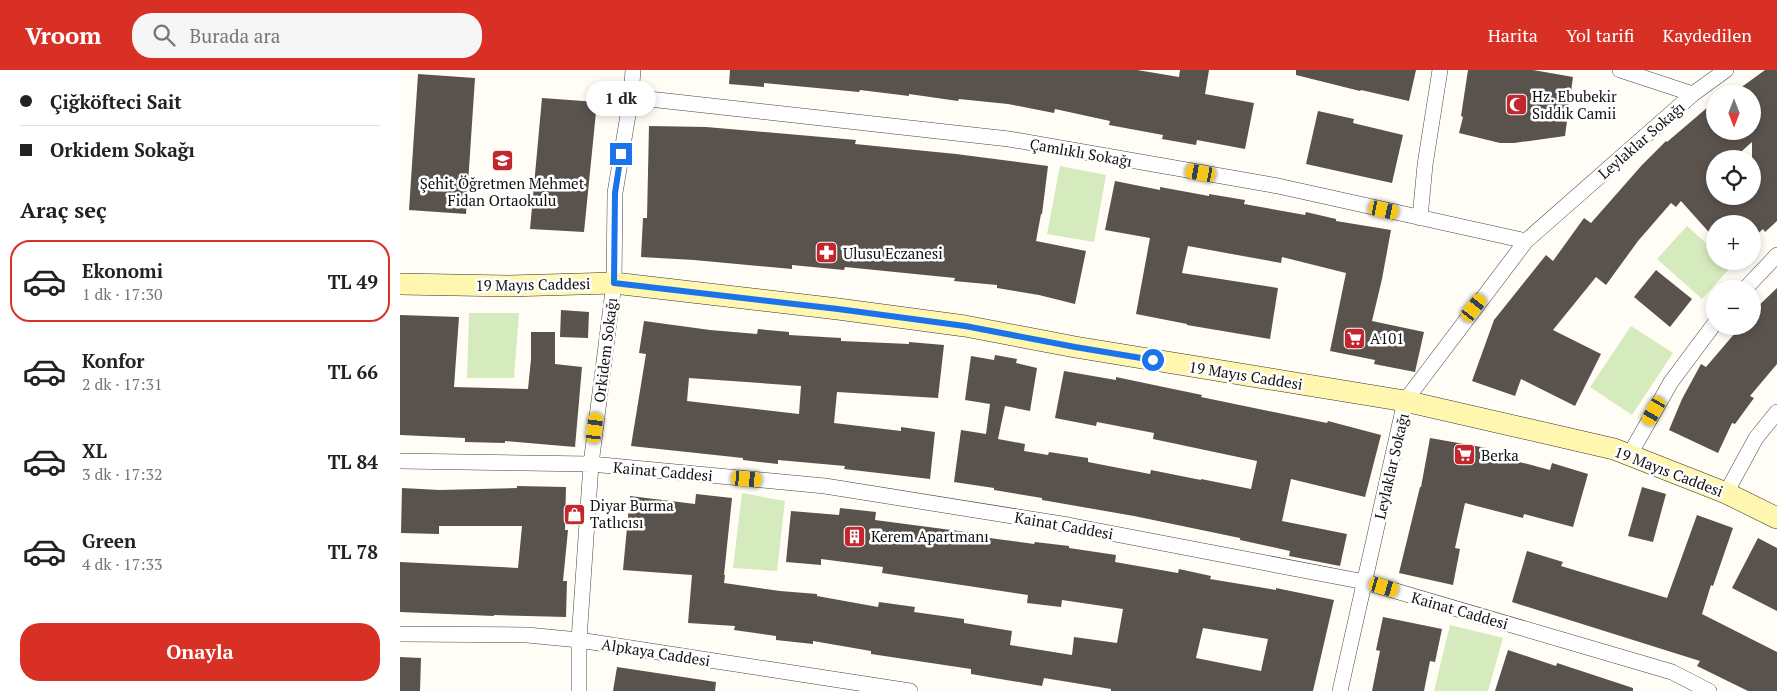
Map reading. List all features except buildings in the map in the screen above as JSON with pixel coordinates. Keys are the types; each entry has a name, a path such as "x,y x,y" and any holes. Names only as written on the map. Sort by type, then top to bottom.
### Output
{"street":[{"name":"Orkidem Sokağı","path":"579,691 579,640 591,464 614,283 615,193 631,97 633,70"},
{"path":"1420,218 1425,164 1440,70"},
{"path":"1620,70 1693,94"},
{"name":"Leylaklar Sokağı","path":"1340,691 1405,401 1526,241 1693,94 1726,70"},
{"name":"Çamlıklı Sokağı","path":"631,97 1009,139 1278,186 1526,241"},
{"path":"1753,280 1777,255"},
{"name":"19 Mayıs Caddesi","path":"400,284 508,286 614,283 965,326 1075,347 1405,401 1614,449 1726,493 1777,518"},
{"path":"1630,454 1671,382 1706,335"},
{"path":"1726,493 1756,438 1777,412"},
{"name":"Kainat Caddesi","path":"400,461 591,464 825,486 1068,525 1365,582 1672,672 1709,691"},
{"name":"Alpkaya Caddesi","path":"400,634 527,635 579,640 910,691"}],"green space":[{"path":"1060,166 1106,175 1094,242 1047,234"},
{"path":"1687,226 1706,243 1706,270 1728,270 1719,280 1706,280 1706,295 1702,299 1657,259"},
{"path":"469,313 519,313 514,378 467,378"},
{"path":"1631,326 1673,353 1632,415 1590,387"},
{"path":"742,493 785,501 777,571 733,568"},
{"path":"1450,625 1503,638 1488,691 1434,691"}],"place":[{"name":"Hz. Ebubekir Sıddık Camii","path":"1516,105"},
{"name":"Şehit Öğretmen Mehmet Fidan Ortaokulu","path":"502,160"},
{"name":"Ulusu Eczanesi","path":"827,253"},
{"name":"A101","path":"1354,338"},
{"name":"Berka","path":"1465,455"},
{"name":"Diyar Burma Tatlıcısı","path":"574,514"},
{"name":"Kerem Apartmanı","path":"855,536"}],"route":[{"path":"621,154 615,193 614,283 734,296 965,326 1153,360"}]}
